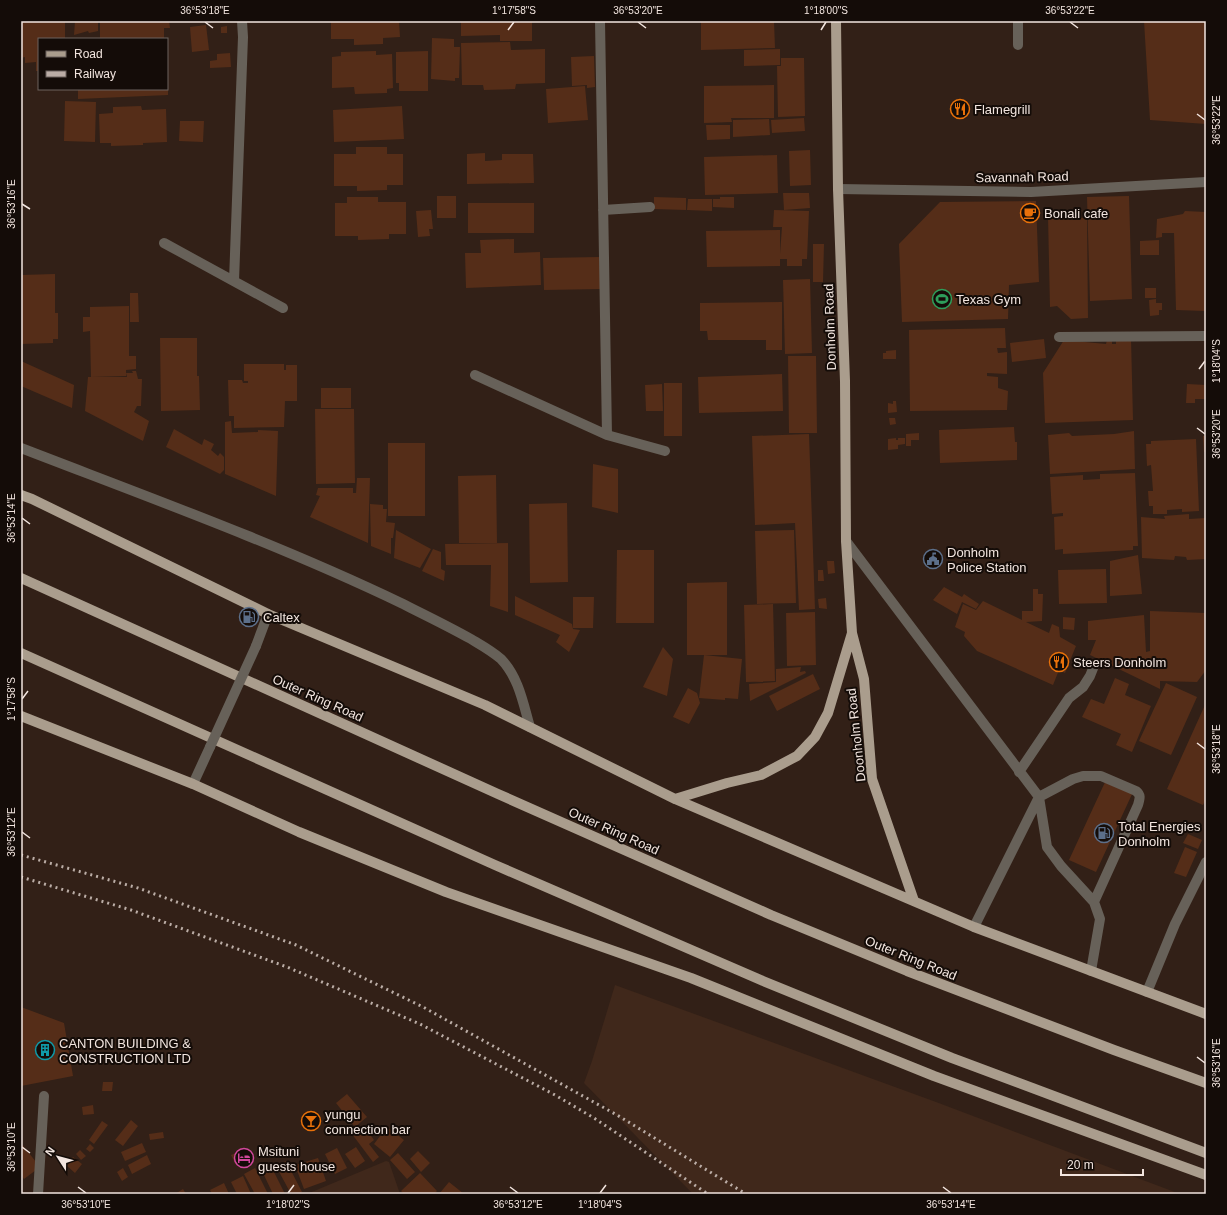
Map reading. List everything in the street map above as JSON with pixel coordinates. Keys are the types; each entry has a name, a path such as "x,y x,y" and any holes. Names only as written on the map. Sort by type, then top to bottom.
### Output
{"main road":[{"name":"Donholm Road","path":"836,21 838,189 845,381 846,541 852,632"},
{"path":"21,495 268,614 485,705 675,799 974,926 1206,1014"},
{"name":"Outer Ring Road","path":"21,578 484,788 771,915 915,974 1114,1050 1206,1083"},
{"path":"675,799 727,783 761,775 797,756 815,737 828,713 852,632"},
{"name":"Doonholm Road","path":"852,632 864,679 872,779 914,901"},
{"path":"21,654 495,865 763,981 952,1058 1206,1153"},
{"path":"21,716 193,784 299,832 446,892 691,978 934,1076 1206,1175"}],"street":[{"path":"234,281 243,37 242,21"},
{"path":"600,21 607,434"},
{"path":"1018,21 1018,45"},
{"name":"Savannah Road","path":"838,189 1031,192 1206,182"},
{"path":"603,210 650,207"},
{"path":"164,243 283,308"},
{"path":"1059,337 1206,336"},
{"path":"475,375 607,434 665,451"},
{"path":"21,448 285,552 445,624 485,647 500,658 510,670 518,684 530,727"},
{"path":"846,541 1039,797 1047,846 1061,866 1094,902 1100,919 1091,971"},
{"path":"193,784 256,646 268,614"},
{"path":"1019,772 1069,698 1083,687 1094,666"},
{"path":"974,926 1039,797 1073,779 1083,776 1096,775 1136,791 1140,797 1094,902"},
{"path":"1147,992 1175,924 1206,862"},
{"path":"38,1194 44,1096"}],"shaded area":[{"path":"615,985 936,1102 1180,1194 693,1194 584,1083"},
{"path":"386,1161 389,1162 400,1194 307,1194"}],"building":[{"path":"21,21 65,21 65,38 38,38 38,71 36,71 36,62 25,63 25,57 21,58"},
{"path":"75,21 98,21 98,31 89,33 88,31 74,35"},
{"path":"100,21 169,21 170,28 164,28 164,38 100,38"},
{"path":"331,21 399,21 400,37 383,38 383,44 354,45 354,39 331,39"},
{"path":"461,21 532,21 532,41 500,41 500,35 461,36"},
{"path":"701,21 774,21 775,48 701,50"},
{"path":"1144,21 1206,21 1206,124 1150,120"},
{"path":"206,25 209,50 192,52 190,27"},
{"path":"227,26 227,33 221,33 221,27"},
{"path":"432,38 454,39 454,47 460,47 459,78 455,78 455,81 431,79"},
{"path":"510,42 511,50 545,49 545,83 516,84 515,89 484,90 483,85 462,85 461,43"},
{"path":"780,49 780,65 744,66 744,50"},
{"path":"376,51 376,55 392,54 393,88 387,89 387,93 355,94 354,87 332,88 332,57 341,56 341,52"},
{"path":"428,51 428,91 399,91 399,83 396,83 396,52"},
{"path":"230,53 231,67 210,68 210,61 217,60 217,54"},
{"path":"594,56 595,87 587,88 587,85 572,86 571,57"},
{"path":"781,58 804,58 805,116 778,117 777,66 781,66"},
{"path":"774,85 774,118 731,118 732,122 704,123 704,86"},
{"path":"585,86 588,120 548,123 546,89"},
{"path":"78,90 168,90 168,95 78,99"},
{"path":"65,101 96,102 95,142 64,141"},
{"path":"141,106 142,110 166,109 167,142 143,143 143,145 111,146 111,143 100,143 99,114 113,113 113,107"},
{"path":"402,106 404,139 334,142 333,110"},
{"path":"804,118 805,131 772,133 771,120"},
{"path":"769,119 770,135 733,137 733,120"},
{"path":"180,121 204,121 203,142 179,141"},
{"path":"706,125 730,125 730,139 707,140"},
{"path":"356,147 387,147 387,154 403,154 403,185 387,185 387,190 357,191 357,186 334,186 334,154 356,154"},
{"path":"810,150 811,185 790,186 789,151"},
{"path":"485,153 485,161 502,160 502,154 533,154 534,183 467,184 467,154"},
{"path":"777,155 778,193 705,195 704,157"},
{"path":"783,193 809,193 810,208 784,210"},
{"path":"437,196 456,196 456,218 437,218"},
{"path":"1129,196 1132,299 1090,301 1087,197"},
{"path":"347,197 378,197 378,202 406,202 406,234 389,234 389,239 358,240 358,236 335,236 335,203 347,203"},
{"path":"654,197 686,198 686,210 654,209"},
{"path":"720,197 734,197 734,208 713,207 713,199 720,199"},
{"path":"688,199 712,199 712,211 687,210"},
{"path":"1036,201 1039,282 1009,285 1008,319 902,322 899,244 940,202"},
{"path":"468,203 534,203 534,233 468,233"},
{"path":"431,210 433,229 429,229 430,236 418,237 416,211"},
{"path":"774,210 809,211 807,259 802,259 802,266 787,266 787,259 780,259 780,266 707,267 706,231 780,230 780,254 782,227 773,227"},
{"path":"1185,211 1206,212 1206,311 1176,310 1174,233 1162,233 1162,237 1156,238 1157,219 1183,214"},
{"path":"1048,216 1087,218 1088,318 1071,319 1057,306 1050,307"},
{"path":"514,239 514,253 540,252 541,285 466,288 465,253 481,253 480,240"},
{"path":"1159,240 1159,255 1140,255 1140,241"},
{"path":"813,244 824,244 823,282 813,282"},
{"path":"600,257 601,289 544,290 543,258"},
{"path":"55,274 55,313 58,313 58,339 53,339 53,343 21,344 21,275"},
{"path":"810,279 812,353 785,354 783,280"},
{"path":"1145,288 1156,288 1156,298 1145,298"},
{"path":"130,293 138,293 139,322 130,322"},
{"path":"1156,299 1156,303 1162,303 1162,310 1159,310 1159,315 1150,316 1149,300"},
{"path":"782,302 782,350 766,350 766,340 708,340 707,331 700,331 700,303"},
{"path":"129,306 129,356 136,356 136,369 126,370 126,376 91,377 90,331 83,332 83,317 90,317 90,307"},
{"path":"1005,328 1006,348 997,348 998,353 1007,352 1007,374 987,373 987,376 998,377 998,388 1008,391 1007,410 910,411 909,330"},
{"path":"160,338 197,338 197,376 199,376 200,410 161,411"},
{"path":"1116,338 1131,338 1133,420 1045,423 1043,373 1064,340 1106,344 1107,340 1112,340 1112,344 1116,344"},
{"path":"1044,339 1046,358 1012,362 1010,343"},
{"path":"896,350 896,359 883,359 883,353 886,353 886,351"},
{"path":"788,356 816,356 817,433 789,433"},
{"path":"21,361 74,385 72,408 21,386"},
{"path":"244,364 284,364 284,370 286,370 286,365 297,365 297,401 285,401 284,427 234,428 234,416 229,416 228,380 242,380 243,383 248,383 248,381 244,381"},
{"path":"132,371 136,371 138,379 142,379 141,406 137,406 134,412 149,421 143,441 85,411 88,377 127,377 126,373 133,373"},
{"path":"782,374 783,411 699,413 698,377"},
{"path":"664,383 682,383 682,436 664,436"},
{"path":"662,384 663,411 646,411 645,385"},
{"path":"1187,384 1206,385 1206,399 1195,399 1195,403 1186,403"},
{"path":"321,388 351,388 351,408 321,408"},
{"path":"893,401 896,401 897,412 888,413 888,403 893,404"},
{"path":"315,409 354,409 355,483 316,484"},
{"path":"889,418 895,418 896,424 890,425"},
{"path":"231,421 232,433 258,432 258,430 278,431 276,496 225,474 225,422"},
{"path":"1014,427 1015,442 1017,442 1017,460 940,463 939,430"},
{"path":"174,429 202,445 204,439 214,444 211,450 218,456 220,453 224,457 224,470 220,474 166,447"},
{"path":"1134,431 1135,469 1050,474 1048,435 1069,433 1072,436 1114,434"},
{"path":"919,433 919,440 911,440 911,446 906,446 906,434"},
{"path":"809,434 815,609 799,610 795,523 755,525 752,436"},
{"path":"1203,436 1206,436 1206,452 1204,452"},
{"path":"896,438 896,440 898,440 898,438 905,438 905,444 898,445 898,449 888,450 888,439"},
{"path":"1196,439 1199,511 1182,512 1182,509 1167,510 1167,514 1153,514 1153,506 1149,506 1148,491 1153,491 1151,465 1147,466 1146,444 1151,444 1151,441"},
{"path":"388,443 425,443 425,516 388,516"},
{"path":"593,464 618,469 618,513 592,507"},
{"path":"1135,473 1138,546 1133,546 1133,550 1063,554 1063,549 1055,550 1054,517 1063,516 1063,513 1052,514 1050,477 1083,475 1083,480 1100,479 1100,474"},
{"path":"496,475 497,543 459,543 458,476"},
{"path":"357,478 370,478 368,543 310,517 320,496 316,495 318,488 353,488 353,493 356,493"},
{"path":"567,503 568,582 530,583 529,504"},
{"path":"370,504 383,505 383,509 387,509 386,522 395,523 393,538 391,538 391,554 371,546"},
{"path":"1189,514 1189,519 1206,518 1206,559 1187,560 1186,557 1175,556 1174,560 1142,558 1141,517 1165,519 1164,516"},
{"path":"396,530 431,549 420,568 394,558"},
{"path":"794,530 796,603 757,604 755,531"},
{"path":"508,543 508,612 490,606 491,565 446,565 445,544"},
{"path":"433,549 441,552 441,569 445,571 444,581 422,571"},
{"path":"617,550 654,550 654,623 616,623"},
{"path":"1138,555 1142,594 1110,596 1110,561"},
{"path":"827,561 834,561 835,573 828,574"},
{"path":"1106,569 1107,603 1059,604 1058,570"},
{"path":"818,570 823,570 824,581 818,581"},
{"path":"727,582 727,655 687,655 687,583"},
{"path":"944,587 962,597 964,594 979,604 976,609 962,602 957,614 933,600"},
{"path":"1033,589 1038,589 1038,594 1043,594 1042,621 1026,622 1049,633 1052,624 1059,627 1060,637 1076,646 1065,673 1059,670 1053,685 977,651 964,636 965,632 955,627 963,604 976,610 983,601 1022,620 1022,611 1033,611"},
{"path":"515,596 572,624 573,629 580,630 569,652 556,642 560,635 515,615"},
{"path":"573,597 594,597 593,628 573,628"},
{"path":"826,598 827,609 819,608 818,599"},
{"path":"773,604 775,681 746,682 744,605"},
{"path":"1150,611 1206,613 1206,670 1197,682 1160,681 1160,689 1090,655 1096,640 1088,640 1088,621 1144,615 1146,652 1150,651"},
{"path":"815,612 816,665 787,666 786,613"},
{"path":"1063,617 1075,618 1074,630 1063,629"},
{"path":"663,647 673,659 667,696 643,687"},
{"path":"704,655 742,659 738,699 725,698 725,700 699,698"},
{"path":"801,667 800,672 805,671 806,673 750,701 749,684 776,682 776,669"},
{"path":"813,674 820,689 777,711 769,696"},
{"path":"1115,678 1129,684 1125,695 1151,706 1132,752 1116,745 1121,734 1082,717 1091,699 1104,704"},
{"path":"1166,683 1197,697 1171,755 1139,741"},
{"path":"688,688 697,693 700,703 689,724 673,717"},
{"path":"1205,705 1206,799 1203,805 1167,789"},
{"path":"1106,780 1133,792 1096,872 1069,860"},
{"path":"1188,834 1202,840 1198,849 1183,843"},
{"path":"1185,847 1197,852 1186,877 1174,873"},
{"name":"CANTON BUILDING & CONSTRUCTION LTD","path":"21,1007 64,1023 73,1076 21,1086"},
{"path":"103,1082 113,1082 112,1091 102,1091"},
{"path":"347,1094 367,1117 355,1127 336,1103"},
{"path":"93,1105 94,1114 83,1115 82,1107"},
{"path":"131,1120 138,1126 123,1146 115,1140"},
{"path":"102,1121 108,1125 94,1144 89,1140"},
{"path":"363,1125 374,1140 369,1144 379,1157 373,1162 352,1134"},
{"path":"387,1127 404,1140 390,1157 374,1144"},
{"path":"163,1132 164,1138 150,1140 149,1134"},
{"path":"21,1143 40,1167 24,1179 21,1175"},
{"path":"142,1143 146,1152 125,1161 121,1152"},
{"path":"90,1144 94,1148 90,1152 86,1149"},
{"path":"356,1147 365,1161 355,1168 345,1154"},
{"path":"337,1148 347,1168 335,1174 325,1154"},
{"path":"246,1149 251,1158 236,1165 231,1155"},
{"path":"80,1150 86,1156 81,1160 76,1154"},
{"path":"418,1151 430,1163 421,1172 410,1159"},
{"path":"398,1153 415,1172 407,1179 390,1160"},
{"path":"147,1155 151,1164 132,1174 128,1165"},
{"path":"73,1157 82,1164 75,1173 67,1166"},
{"path":"318,1158 326,1181 304,1189 295,1165"},
{"path":"286,1161 302,1192 298,1194 291,1194 276,1166"},
{"path":"271,1166 285,1194 273,1194 262,1171"},
{"path":"123,1168 128,1177 122,1181 117,1172"},
{"path":"255,1168 268,1194 255,1194 244,1174"},
{"path":"420,1173 437,1191 434,1194 404,1194 401,1191"},
{"path":"243,1176 251,1194 237,1194 231,1182"},
{"path":"449,1182 464,1194 439,1194"},
{"path":"224,1183 229,1194 212,1194 210,1190"},
{"path":"183,1189 186,1194 175,1194"}],"railway":[{"path":"21,855 138,888 296,945 423,1007 617,1115 746,1194"},
{"path":"21,877 131,910 287,967 420,1024 555,1095 594,1118 708,1194"}],"place":[{"name":"Flamegrill","path":"960,109"},
{"name":"Bonali cafe","path":"1030,213"},
{"name":"Texas Gym","path":"942,299"},
{"name":"Donholm Police Station","path":"933,559"},
{"name":"Caltex","path":"249,617"},
{"name":"Steers Donholm","path":"1059,662"},
{"name":"Total Energies Donholm","path":"1104,833"},
{"name":"CANTON BUILDING & CONSTRUCTION LTD","path":"45,1050"},
{"name":"yungu connection bar","path":"311,1121"},
{"name":"Msituni guests house","path":"244,1158"}]}
